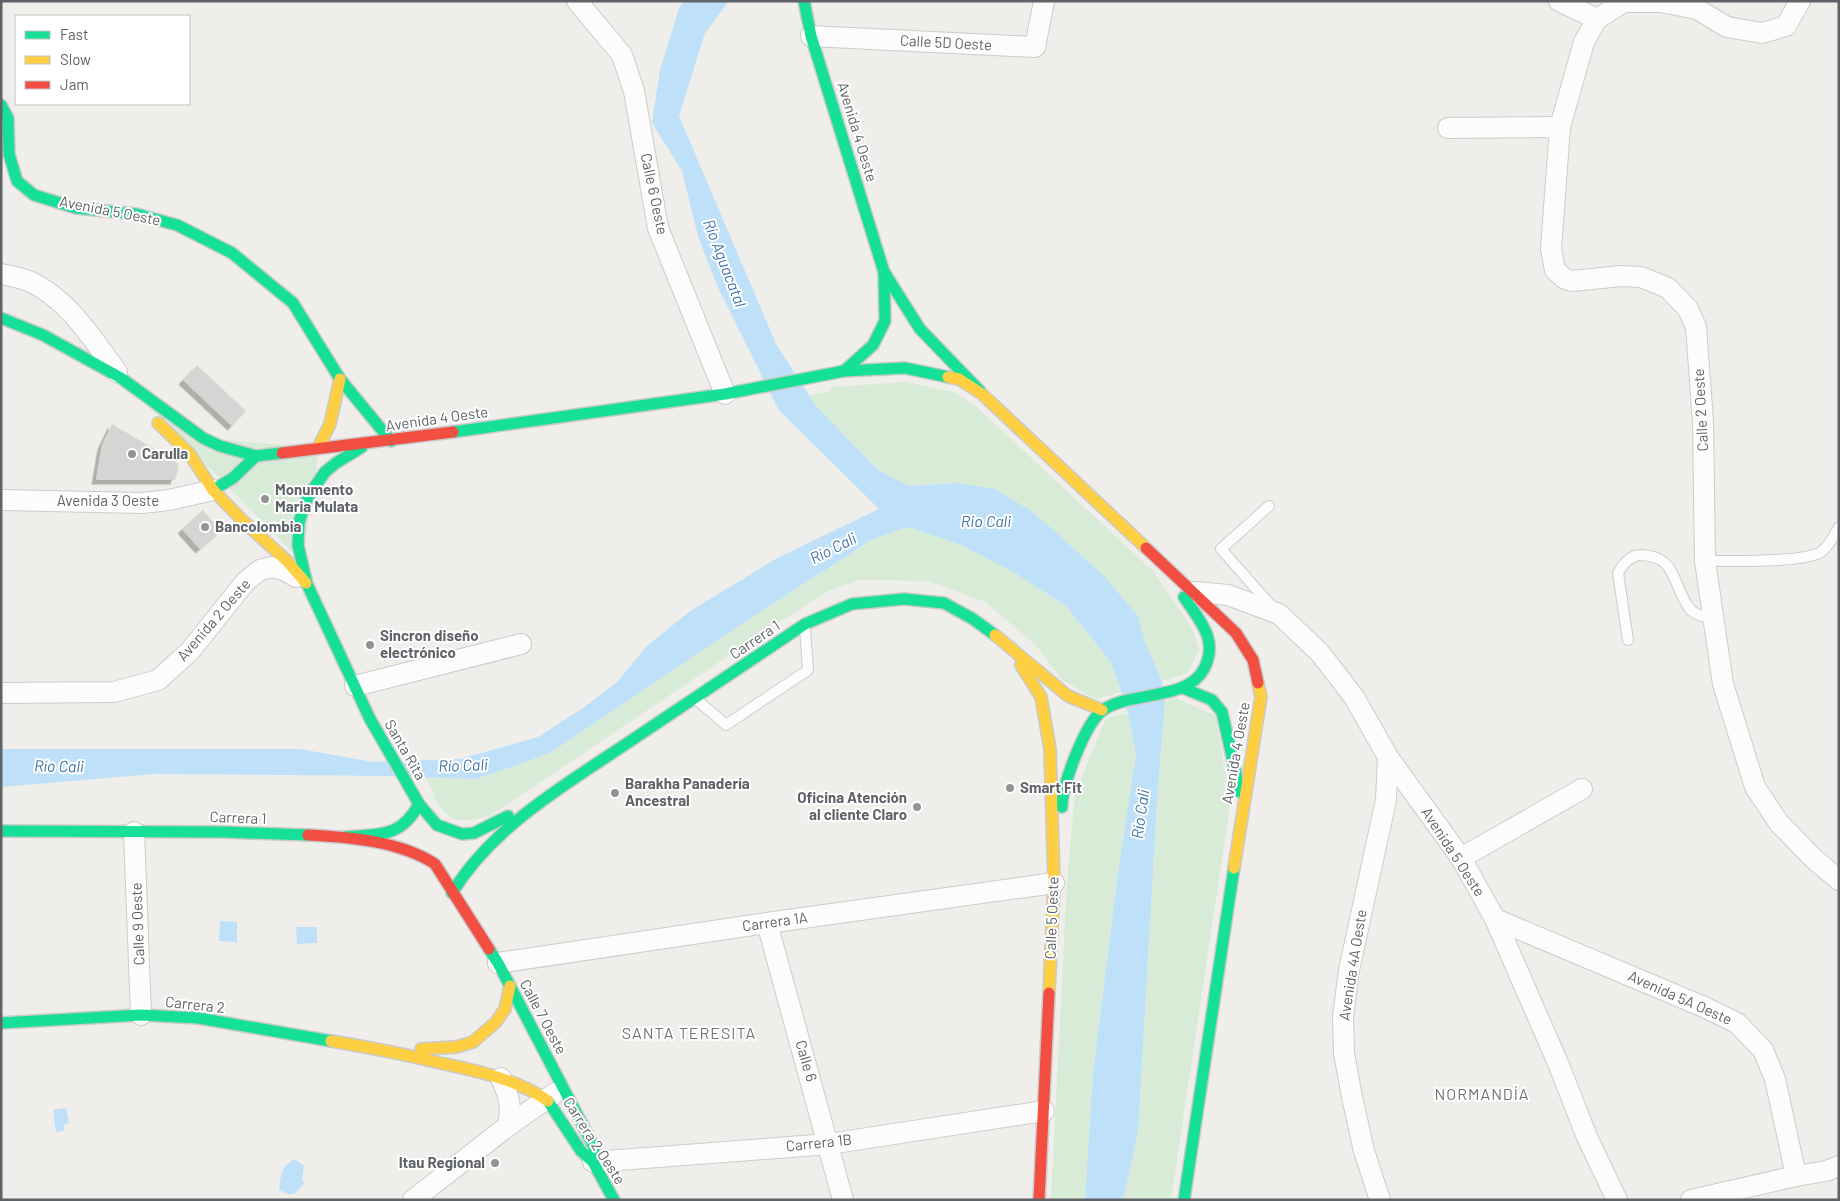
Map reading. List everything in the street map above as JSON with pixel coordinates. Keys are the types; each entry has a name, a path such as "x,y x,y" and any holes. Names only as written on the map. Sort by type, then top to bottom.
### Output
{"main road":[{"name":"Avenida 4 Oeste","path":"804,1 811,36 884,272 920,329 982,394 1236,632 1253,660 1261,697 1243,804 1184,1200"},
{"name":"Avenida 5 Oeste","path":"1,105 8,118 9,154 17,181 34,195 76,208 136,214 177,225 232,253 293,303 340,379 390,441"},
{"name":"Avenida 4 Oeste","path":"844,372 873,345 885,321 884,272"},
{"name":"Avenida 4 Oeste","path":"1,318 44,335 121,378 203,438 220,446 256,456 390,441 725,394 844,372 905,368 959,380 982,394"},
{"name":"Avenida 4 Oeste","path":"63,345 146,411 190,452 213,490 243,522 287,561 307,584"},
{"path":"318,448 328,430 340,379"},
{"path":"307,584 298,539 302,510 315,483 336,462 361,447 390,441"},
{"path":"213,490 233,478 256,456"},
{"path":"1054,883 1064,788 1082,741 1102,710 1114,705 1177,689 1197,680 1205,668 1210,647 1202,625 1160,561"},
{"name":"Santa Rita","path":"307,584 356,686 370,720 417,800 438,825 462,834 474,833 537,804"},
{"name":"Carrera 1","path":"537,804 805,624 852,604 904,599 944,603 973,619 1009,645 1068,696 1102,710"},
{"name":"Calle 5 Oeste","path":"1009,645 1040,697 1050,749 1054,883 1039,1200"},
{"path":"1177,689 1212,700 1222,712 1243,804"},
{"path":"345,836 387,831 403,826 414,815 417,800"},
{"path":"452,893 463,875 485,848 537,804"},
{"name":"Carrera 1","path":"1,831 224,832 345,836 405,849 423,856 435,864 452,893"},
{"name":"Calle 7 Oeste","path":"452,893 498,963 594,1147 593,1162"},
{"name":"Carrera 2","path":"384,1050 456,1047 473,1042 484,1034 505,1009 510,986"},
{"name":"Carrera 2","path":"1,1023 142,1015 198,1018 384,1050 481,1072 520,1085 548,1100"},
{"name":"Carrera 2 Oeste","path":"548,1100 581,1151 593,1162 614,1200"}],"street":[{"name":"Calle 6 Oeste","path":"577,1 622,55 634,91 658,228 725,394"},
{"name":"Calle 5D Oeste","path":"811,36 1035,47 1044,1"},
{"path":"1559,1 1596,19 1624,2 1661,2 1697,9 1727,27 1762,33 1786,26 1800,1"},
{"name":"Calle 2 Oeste","path":"1596,19 1584,42 1560,127 1551,249 1555,270 1565,279 1572,281 1621,276 1641,277 1668,288 1688,309 1696,327 1703,422 1705,561 1723,684 1755,787 1779,823 1812,858 1839,880"},
{"path":"1448,128 1560,127"},
{"path":"1,274 31,282 60,301 90,336 121,378"},
{"name":"Avenida 3 Oeste","path":"1,500 142,503 169,500 213,490"},
{"name":"Avenida 2 Oeste","path":"1,693 114,692 158,680 190,651 246,581 260,570 272,567 286,571 307,584"},
{"name":"Avenida 5 Oeste","path":"1194,592 1228,595 1279,614 1320,653 1354,697 1388,757 1461,858 1495,919 1558,1063 1586,1137 1617,1200"},
{"path":"356,686 521,644"},
{"name":"Avenida 4A Oeste","path":"1380,1200 1364,1151 1352,1097 1344,1053 1343,1016 1349,970 1386,800 1388,757"},
{"path":"1461,858 1582,789"},
{"name":"Calle 9 Oeste","path":"134,832 142,1015"},
{"name":"Carrera 1A","path":"498,963 1054,883"},
{"name":"Avenida 5A Oeste","path":"1495,919 1704,1007 1736,1023 1763,1050 1775,1079 1796,1176"},
{"name":"Calle 6","path":"767,923 843,1200"},
{"path":"501,1078 509,1096 511,1111 508,1126"},
{"path":"413,1200 508,1126 548,1100 561,1084"},
{"name":"Carrera 1B","path":"593,1162 829,1144 1044,1111"},
{"path":"1691,1200 1826,1171 1839,1166"}],"lane":[{"path":"1269,506 1222,548 1279,614"},
{"path":"1705,561 1804,558 1820,552 1831,541 1839,527"},
{"path":"1628,640 1618,573 1623,563 1636,555 1654,555 1665,562 1690,609 1701,616 1713,618"},
{"path":"695,698 726,725 800,676 808,670 805,624"}],"green space":[{"path":"121,378 203,438 318,448 315,483 301,561"},
{"path":"907,382 953,392 972,403 1153,571 1192,628 1199,650 1188,673 1162,681 1144,640 1138,616 1105,577 1058,534 957,483 909,486 878,470 815,405 809,396 830,391 830,387"},
{"path":"908,527 961,545 1015,573 1066,606 1111,662 1121,692 1096,699 1062,680 1035,644 985,602 928,581 860,580 828,591 488,817 468,820 455,819 444,811 432,795 434,794 425,777 476,779 719,639 871,540"},
{"path":"1176,698 1216,716 1230,805 1171,1200 1123,1200 1138,1132 1158,785 1165,702"},
{"path":"1128,713 1136,755 1118,873 1093,1073 1085,1200 1051,1200 1067,881 1075,794 1106,718"}],"water":[{"name":"Rio Cali","path":"684,1 729,1 705,33 679,116 776,344 815,405 878,470 909,486 957,483 995,489 1031,511 1105,577 1138,616 1144,640 1162,681 1165,702 1158,785 1138,1132 1123,1200 1085,1200 1093,1073 1118,873 1136,755 1128,713 1111,662 1066,606 1015,573 961,545 908,527 871,540 719,639 550,753 476,779 390,776 154,774 1,787 1,749 300,749 373,762 460,759 538,737 583,708 617,682 647,646 689,612 777,558 879,509 778,409 716,283 698,236 682,171 652,123 660,70 679,8"},
{"path":"220,921 237,922 237,942 219,941"},
{"path":"296,927 317,927 317,943 297,944"},
{"path":"66,1108 69,1123 64,1124 64,1130 56,1133 53,1110"},
{"path":"294,1159 304,1166 302,1180 305,1183 294,1194 288,1194 279,1190 280,1180 286,1166"}],"building":[{"path":"197,365 246,411 232,426 183,380"},
{"name":"Carulla","path":"112,424 175,461 179,466 175,480 96,480 102,445"},
{"path":"203,510 221,531 200,549 182,529"}],"traffic: fast":[{"path":"804,1 811,36 884,272 920,329 980,391"},
{"path":"1,105 8,118 9,154 17,181 34,195 76,208 136,214 177,225 232,253 293,303 340,379 391,441"},
{"path":"844,371 873,345 885,321 884,272"},
{"path":"1,318 43,335 121,378 203,438 220,446 256,456 282,453"},
{"path":"453,432 725,394 844,371 905,368 948,377"},
{"path":"362,447 325,472 309,495 303,509 299,523 298,545 307,584 370,719 419,804 437,825 462,834 474,833 508,816"},
{"path":"213,490 233,478 256,456"},
{"path":"1062,807 1066,784 1076,755 1089,728 1103,710 1114,704 1172,691 1185,686 1196,679 1204,669 1209,649 1206,631 1184,597"},
{"path":"452,893 488,847 532,808 805,624 852,604 904,599 944,603 973,619 995,635"},
{"path":"1183,688 1212,700 1222,712 1240,792"},
{"path":"345,837 379,834 397,829 405,823 419,804"},
{"path":"1,831 224,832 308,835"},
{"path":"1184,1200 1234,868"},
{"path":"489,949 594,1147 593,1162"},
{"path":"1,1023 141,1015 198,1018 331,1041"},
{"path":"548,1101 581,1151 593,1162 614,1200"}],"traffic: slow":[{"path":"948,377 959,379 982,394 1146,548"},
{"path":"318,448 330,424 340,379"},
{"path":"158,423 189,453 213,490 243,521 287,561 306,583"},
{"path":"995,635 1068,696 1102,710"},
{"path":"1021,665 1041,697 1050,749 1054,883 1049,993"},
{"path":"1234,868 1261,697 1258,683"},
{"path":"421,1049 456,1047 473,1042 496,1022 505,1009 510,986"},
{"path":"331,1041 482,1073 510,1081 548,1101"}],"traffic: jam":[{"path":"282,453 453,432"},
{"path":"1146,548 1236,633 1253,660 1258,683"},
{"path":"308,835 357,839 390,845 421,856 435,864 489,949"},
{"path":"1039,1200 1049,993"}],"place":[{"name":"Carulla","path":"132,454"},
{"name":"Monumento Maria Mulata","path":"265,499"},
{"name":"Bancolombia","path":"205,527"},
{"name":"Sincron diseño electrónico","path":"370,645"},
{"name":"Smart Fit","path":"1010,788"},
{"name":"Barakha Panadería Ancestral","path":"615,793"},
{"name":"Oficina Atención al cliente Claro","path":"917,807"},
{"name":"Itau Regional","path":"495,1163"}],"district":[{"name":"SANTA TERESITA","path":"689,1033"},
{"name":"NORMANDÍA","path":"1482,1094"}],"water label":[{"name":"Río Aguacatal","path":"725,263"},
{"name":"Río Cali","path":"833,548"},
{"name":"Río Cali","path":"463,765"},
{"name":"Río Cali","path":"59,766"},
{"name":"Río Cali","path":"1140,814"}]}
